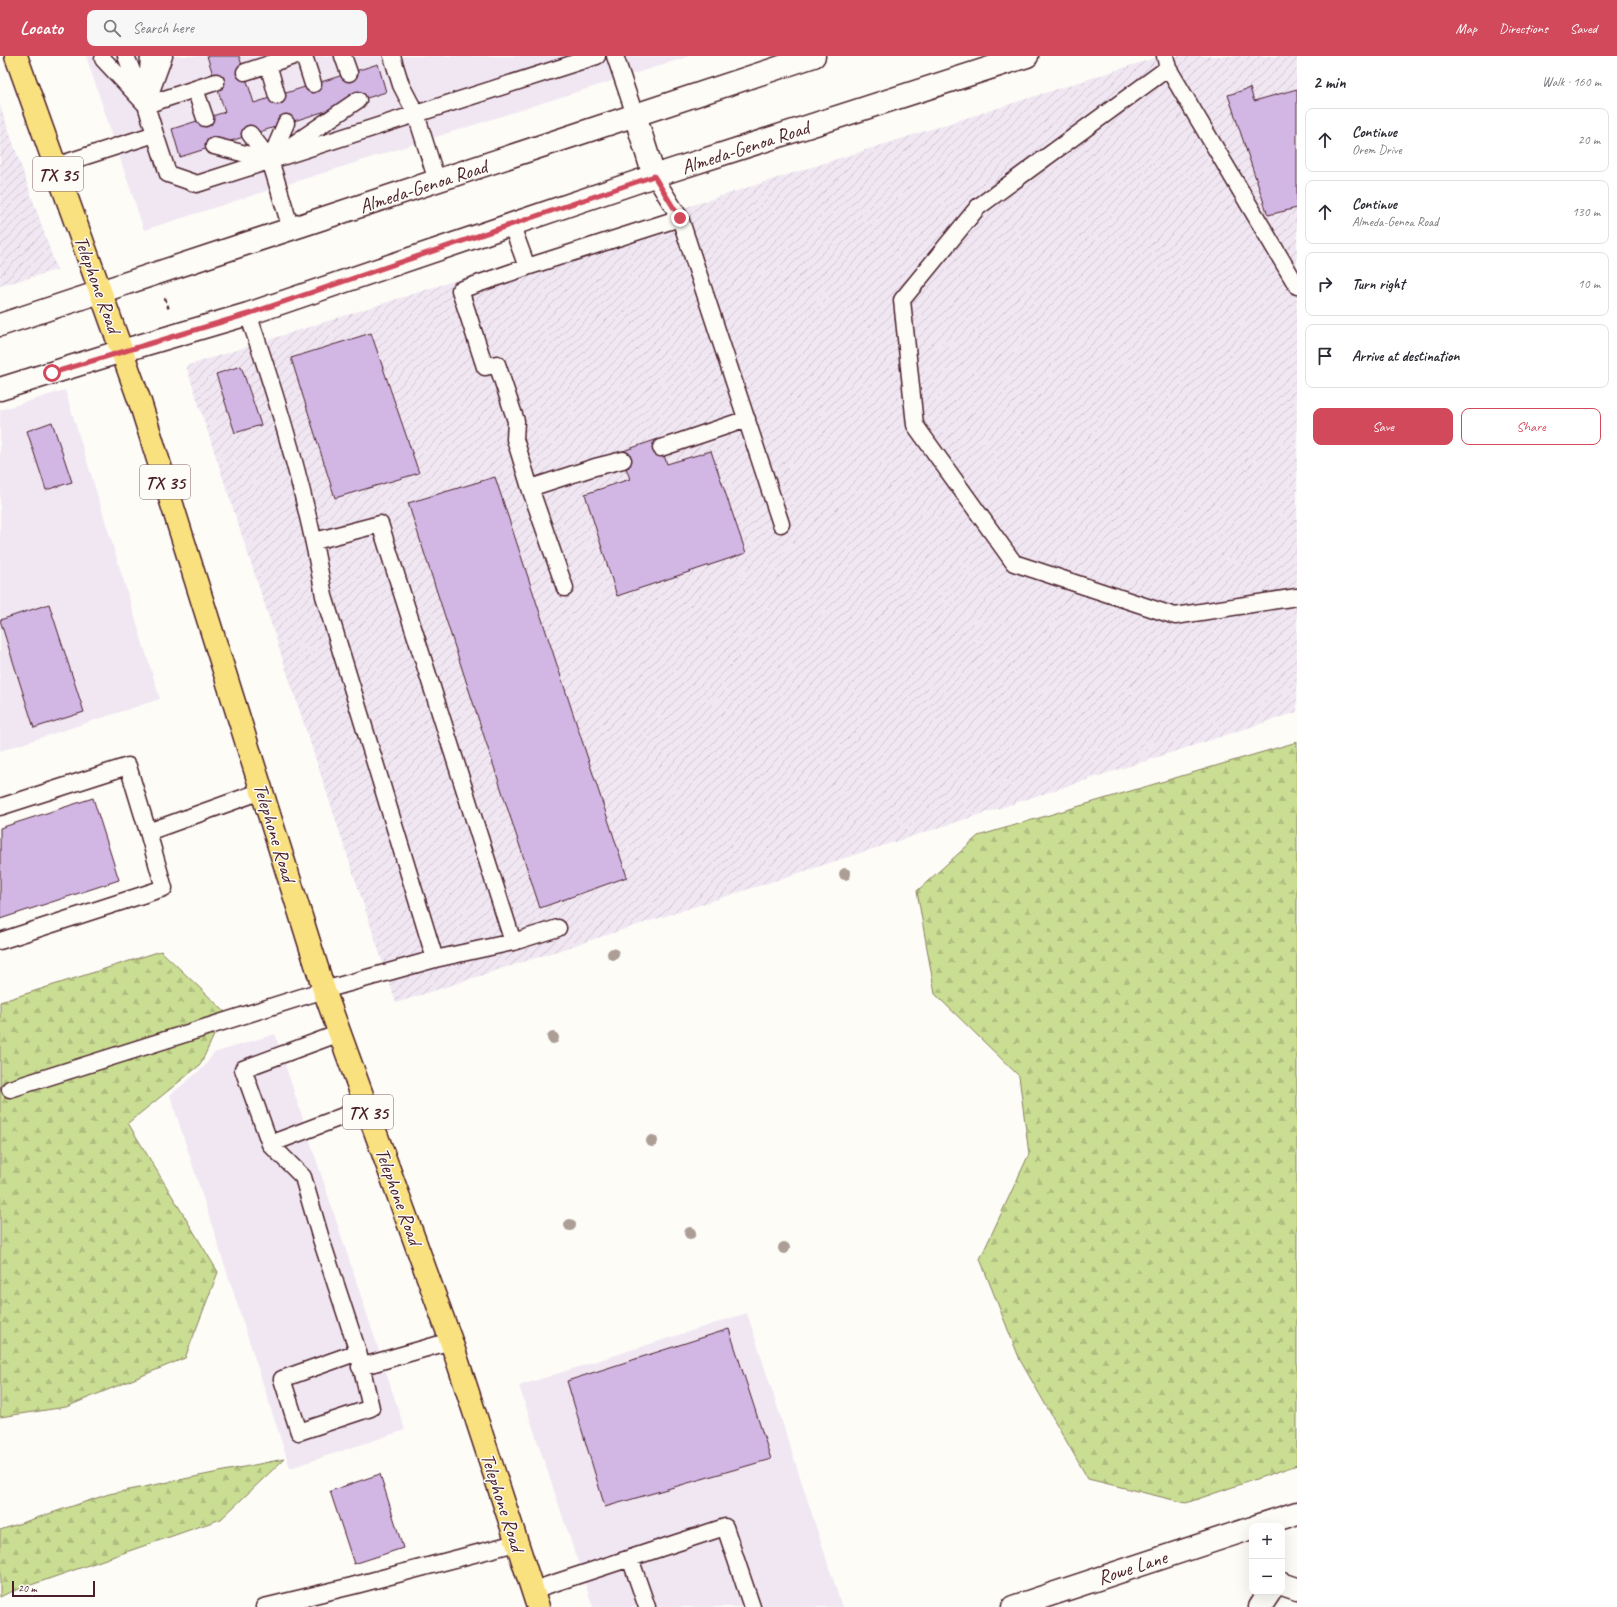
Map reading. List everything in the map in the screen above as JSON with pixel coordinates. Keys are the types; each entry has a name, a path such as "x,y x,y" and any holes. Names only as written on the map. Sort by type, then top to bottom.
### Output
{"main road":[{"name":"Telephone Road","path":"16,56 142,409 324,990 451,1341 516,1543 536,1599"},
{"name":"Almeda-Genoa Road","path":"0,325 814,56"},
{"name":"Almeda-Genoa Road","path":"0,389 248,314 512,226 654,176 1027,56"},
{"path":"634,115 654,176"},
{"name":"Rowe Lane","path":"1266,1523 1297,1513"},
{"name":"Rowe Lane","path":"1012,1607 1249,1529"},
{"path":"1285,1585 1297,1589"},
{"path":"1260,1607 1268,1595"}],"lane":[{"path":"126,56 146,105 168,174 197,184 597,56"},
{"path":"146,105 149,56"},
{"path":"146,105 164,56"},
{"path":"245,72 294,56"},
{"path":"304,56 313,84"},
{"path":"344,56 349,73"},
{"path":"392,56 401,85 416,114 437,181"},
{"path":"615,56 634,115"},
{"path":"103,59 146,105"},
{"path":"1297,286 1167,62 978,207 902,300 916,425 1014,563 1175,616 1297,597"},
{"path":"268,64 277,96"},
{"path":"146,105 216,82"},
{"path":"196,89 205,118"},
{"path":"214,146 270,160 358,100"},
{"path":"270,160 322,112"},
{"path":"270,160 286,123"},
{"path":"55,166 155,134"},
{"path":"250,134 270,160 291,229"},
{"path":"654,176 680,218 781,524"},
{"path":"565,588 530,488 515,439 516,421 496,364 484,367 460,290 680,218"},
{"path":"512,226 527,267"},
{"path":"248,314 276,396 315,541 324,596 435,959"},
{"path":"661,448 747,418"},
{"path":"530,488 595,467 623,460"},
{"path":"315,541 380,524 513,942"},
{"path":"0,807 128,766 164,888 0,941"},
{"path":"148,832 262,792"},
{"path":"10,1089 324,990 435,959 513,942 558,928"},
{"path":"340,1033 243,1069 270,1144 303,1177 359,1360 371,1408 299,1432 282,1379 359,1360 451,1341"},
{"path":"270,1144 366,1107"},
{"path":"536,1599 630,1558 725,1527 752,1607"},
{"path":"264,1607 352,1586 516,1543"},
{"path":"630,1558 647,1607"}],"path":[{"path":"165,298 169,310"}],"shaded area":[{"path":"86,56 690,56 144,230"},
{"path":"1161,56 1297,56 1297,712 396,1003 186,366"},
{"path":"0,105 57,270 0,286"},
{"path":"65,390 160,699 0,751 0,410"},
{"path":"275,1034 405,1430 290,1468 170,1095 203,1068 214,1053"},
{"path":"747,1313 842,1607 593,1607 519,1386"}],"green space":[{"path":"1297,742 1297,1465 1186,1503 1088,1479 1020,1360 980,1259 1029,1154 1019,1076 935,994 917,891 978,836"},
{"path":"161,951 225,1012 200,1065 128,1123 218,1272 185,1358 66,1407 0,1417 0,1002"},
{"path":"284,1459 221,1519 0,1597 0,1530 109,1494"}],"building":[{"path":"207,56 239,56 254,103 378,64 386,92 180,157 172,129 225,112"},
{"path":"1250,88 1254,101 1297,89 1297,208 1268,215 1228,95"},
{"path":"371,333 419,473 335,498 291,358"},
{"path":"241,366 261,425 235,433 216,374"},
{"path":"52,422 72,482 46,490 27,431"},
{"path":"658,439 667,464 711,451 746,553 617,596 585,494 630,479 620,452"},
{"path":"495,477 627,877 540,908 408,503"},
{"path":"49,604 84,712 34,728 0,620"},
{"path":"93,798 119,880 0,919 0,828"},
{"path":"729,1329 771,1459 605,1507 567,1381"},
{"path":"380,1474 403,1548 354,1564 330,1491"}],"route":[{"path":"52,373 248,314 512,226 654,176 680,218"}]}
